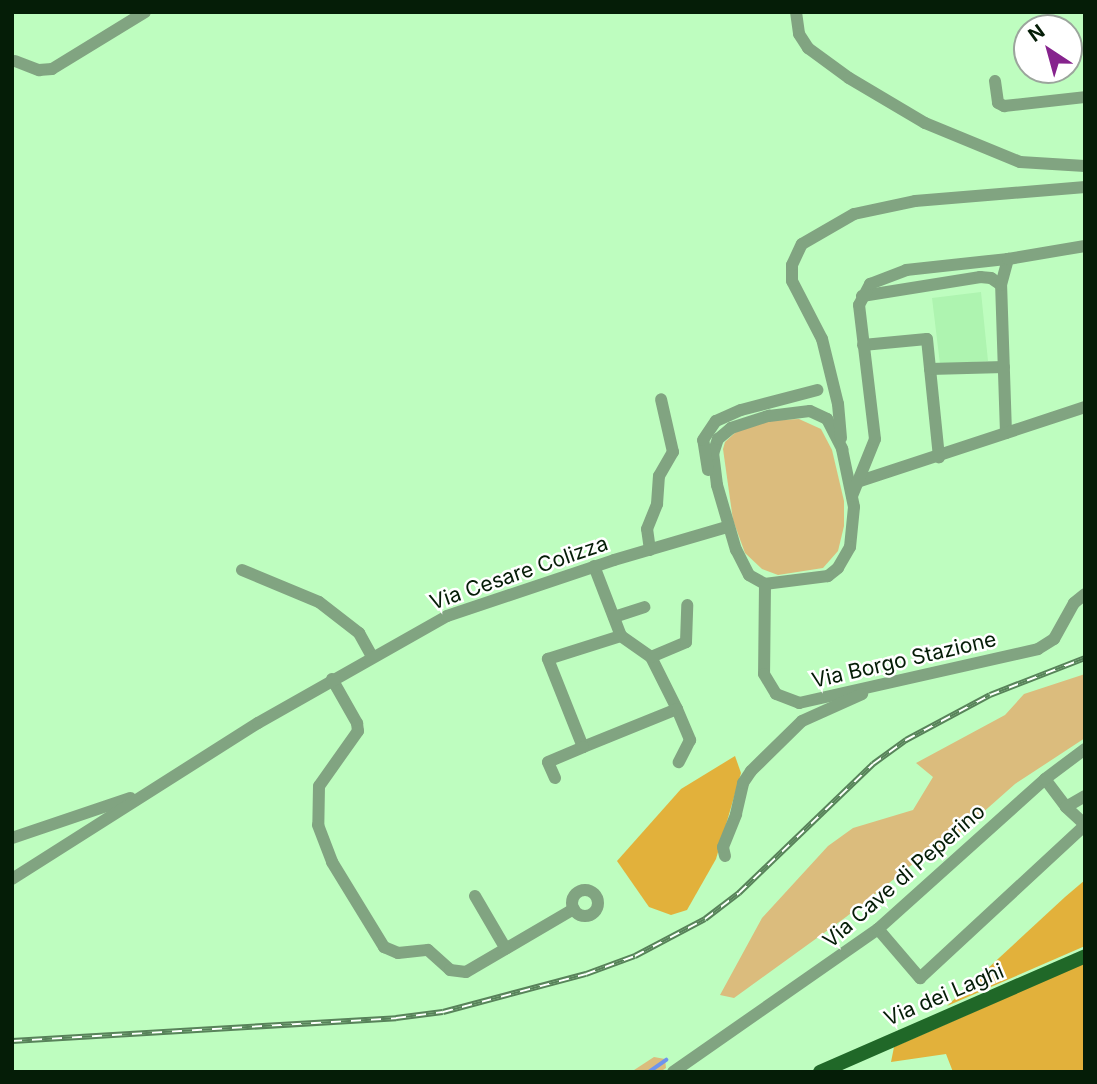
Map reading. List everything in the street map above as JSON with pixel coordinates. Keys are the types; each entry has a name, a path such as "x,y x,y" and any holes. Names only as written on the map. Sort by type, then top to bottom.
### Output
{"main road":[{"name":"Via dei Laghi","path":"820,1072 1085,956"}],"street":[{"path":"15,61 39,70 52,69 145,12"},
{"path":"796,12 799,34 808,48 849,78 925,123 1020,162 1085,166"},
{"path":"995,81 997,99 1004,106 1085,97"},
{"path":"817,390 736,411 708,429 703,447 724,528 745,570 765,584 817,580 838,568 850,547 854,523 838,404 822,338 792,281 792,265 802,244 854,214 903,203 1085,187"},
{"path":"852,496 875,439 859,305 862,296 877,279 906,270 1007,259 1085,246"},
{"path":"1006,433 1001,285 1007,259"},
{"path":"862,296 980,277 991,278 1001,285"},
{"path":"863,345 927,339 939,457"},
{"path":"930,369 1004,367"},
{"path":"650,550 647,529 657,505 659,476 673,452 661,399"},
{"path":"857,482 1085,407"},
{"path":"724,528 713,465 718,439 727,431 769,416 810,411 827,419 842,449"},
{"path":"846,472 857,470 866,464"},
{"name":"Via Cesare Colizza","path":"12,879 153,788 332,679 446,617 594,566 724,528"},
{"path":"594,566 621,636 651,657 677,709 690,740 679,762"},
{"path":"243,570 319,602 359,633 372,656"},
{"name":"Via Borgo Stazione","path":"765,584 764,674 776,694 799,703 1047,645 1060,631 1074,603 1085,594"},
{"path":"651,657 685,642 687,605"},
{"path":"614,617 644,607"},
{"path":"583,747 548,659 621,636"},
{"path":"332,679 357,723 358,731 319,786 318,825 329,855 378,939 388,950 398,953 428,950 450,970 461,973 574,909"},
{"path":"724,856 723,847 736,814 743,783 751,771 802,721 861,696 867,688"},
{"path":"555,778 548,762 677,709"},
{"name":"Via Cave di Peperino","path":"673,1072 878,929 1045,779 1085,749"},
{"path":"878,929 920,978 1085,825 1066,807 1045,779"},
{"path":"12,838 153,788"},
{"path":"1066,807 1085,796"},
{"path":"63,847 72,834 67,820"},
{"path":"475,896 506,948"}],"shaded area":[{"path":"981,292 988,361 940,364 932,298"},
{"path":"799,419 821,429 832,450 844,501 844,526 838,551 823,568 778,575 762,569 745,553 733,520 723,449 725,442 738,430 763,421"},
{"path":"1085,674 1085,738 1015,784 928,861 923,856 846,917 734,998 720,995 762,918 828,846 853,828 913,810 933,777 916,763 1005,715 1024,694"},
{"path":"735,756 741,773 716,859 687,910 671,915 649,907 617,861 681,789"},
{"path":"1085,880 1085,946 947,1006 1065,897"},
{"path":"1085,963 1085,1072 953,1072 946,1054 891,1062 894,1047"},
{"path":"654,1057 665,1059 666,1068 660,1072 631,1072"}],"waterway":[{"path":"649,1072 666,1060"}],"railway":[{"path":"12,1041 396,1018 443,1012 586,974 635,956 705,919 739,893 873,764 906,740 990,695 1085,658"}]}
